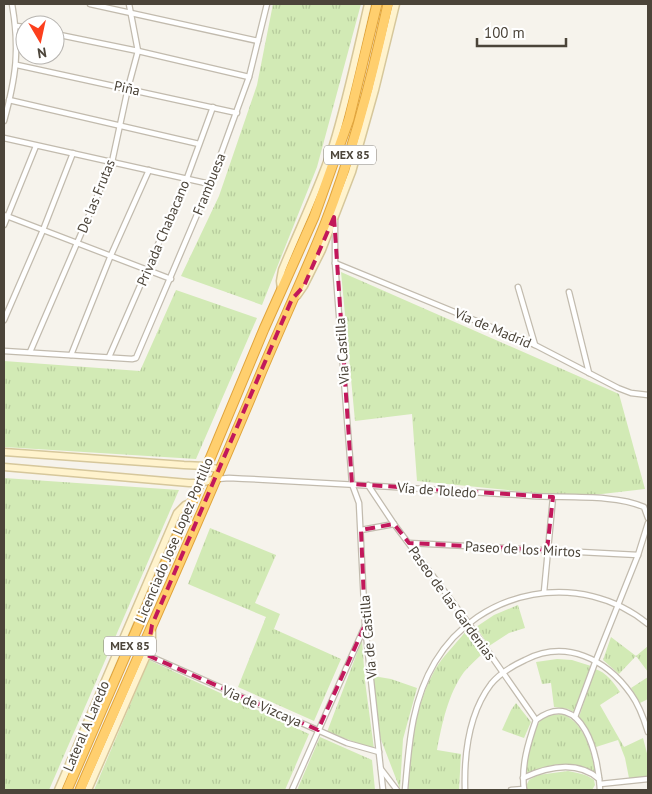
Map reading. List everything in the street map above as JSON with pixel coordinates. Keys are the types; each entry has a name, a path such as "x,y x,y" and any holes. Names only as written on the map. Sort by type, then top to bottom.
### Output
{"highway":[{"name":"Licenciado Jose Lopez Portillo","path":"67,790 192,502 205,466 314,217 349,119 377,4"},
{"name":"Licenciado Jose Lopez Portillo","path":"80,790 219,474 325,224 348,158 368,89 388,4"}],"street":[{"path":"12,4 15,20"},
{"path":"90,4 258,41"},
{"name":"De las Frutas","path":"30,352 112,162 138,51 129,4"},
{"name":"Frambuesa","path":"109,357 135,359 210,184 237,113 249,77 267,4"},
{"name":"Licenciado Jose Lopez Portillo","path":"282,291 280,281 282,270 333,145 368,4"},
{"name":"Licenciado Jose Lopez Portillo","path":"292,299 301,292 322,250 352,172 361,144 396,4"},
{"path":"65,36 249,77"},
{"path":"4,121 17,65"},
{"name":"Piña","path":"17,65 237,113"},
{"path":"10,100 200,144"},
{"name":"Privada Chabacano","path":"109,357 187,178 213,107"},
{"path":"4,138 210,184"},
{"path":"4,225 6,215 36,146"},
{"path":"4,320 43,230 72,153"},
{"path":"71,355 111,256 149,170"},
{"path":"6,215 171,278"},
{"name":"Via Castilla","path":"334,217 335,263 352,484"},
{"name":"Vía de Madrid","path":"335,263 534,345 631,393 648,395"},
{"path":"518,287 534,345"},
{"path":"569,292 589,373"},
{"path":"4,351 109,357"},
{"path":"4,452 205,466 229,478"},
{"path":"4,467 199,483 219,474"},
{"name":"Vía de Toledo","path":"219,474 229,478 616,499 644,507 648,518"},
{"name":"Vía de Castilla","path":"352,484 358,503 365,625 383,790"},
{"name":"Paseo de las Gardenias","path":"368,485 394,524 469,624 536,720"},
{"path":"544,592 553,497"},
{"name":"Lateral A Laredo","path":"58,790 177,513 185,505 192,502"},
{"path":"575,717 638,555 648,523"},
{"path":"360,530 394,524"},
{"name":"Paseo de los Mirtos","path":"409,543 638,555"},
{"path":"405,790 409,738 419,697 435,662 455,637 469,624 498,605 527,595 544,592 582,594 619,604 648,624"},
{"name":"Lateral A Laredo","path":"88,790 146,655 152,639 152,624"},
{"path":"292,790 365,625"},
{"path":"465,790 466,751 477,711 487,690 503,672 531,657 550,652 573,653 596,660 610,670 631,693 637,703 648,732"},
{"name":"Via de Vizcaya","path":"146,655 347,743 379,752"},
{"path":"511,790 524,790 523,778 526,752 536,720 547,714 561,711 575,717 592,745 600,790"},
{"path":"523,778 541,771 563,766 587,770 599,781 648,779"},
{"path":"381,769 397,790"}],"highlighted area":[{"path":"334,217 352,484 553,497 547,550 409,543 394,524 361,530 365,625 318,730 147,655 152,625 292,299 304,286"}],"green space":[{"path":"273,4 361,4 317,167 262,305 181,276 219,196 257,85"},
{"path":"341,272 619,394 645,489 576,497 417,481 412,414 355,421"},
{"path":"176,290 257,318 196,459 4,447 4,361 140,371"},
{"path":"4,478 179,490 49,790 4,790"},
{"path":"210,528 276,555 255,603 280,614 274,629 341,659 314,721 238,687 266,617 188,584"},
{"path":"518,605 525,628 509,633 489,646 476,627 494,615"},
{"path":"465,632 481,655 458,681 450,699 437,750 461,754 459,790 408,790 412,743 423,697 436,668"},
{"path":"611,637 636,656 619,674 603,660"},
{"path":"362,640 365,681 374,749 327,732"},
{"path":"648,646 648,672 636,656"},
{"path":"557,659 572,660 591,666 575,713 568,709 554,707 551,683 542,684 536,662"},
{"path":"149,660 309,734 285,790 94,790"},
{"path":"595,669 606,675 620,692 600,705 624,747 643,738 648,757 648,777 629,778 625,758 618,740 596,747 579,717"},
{"path":"373,676 391,679 417,688 403,739 400,789 380,737"},
{"path":"648,677 648,699 640,703 631,688"},
{"path":"516,703 531,722 524,738 502,730"},
{"path":"561,714 576,723 586,738 596,773 578,766 561,764 552,765 526,775 531,746 538,723 551,715"},
{"path":"320,737 372,760 375,790 297,790"},
{"path":"568,771 585,775 594,780 595,785 592,790 527,790 526,786 529,780 538,775"}]}
